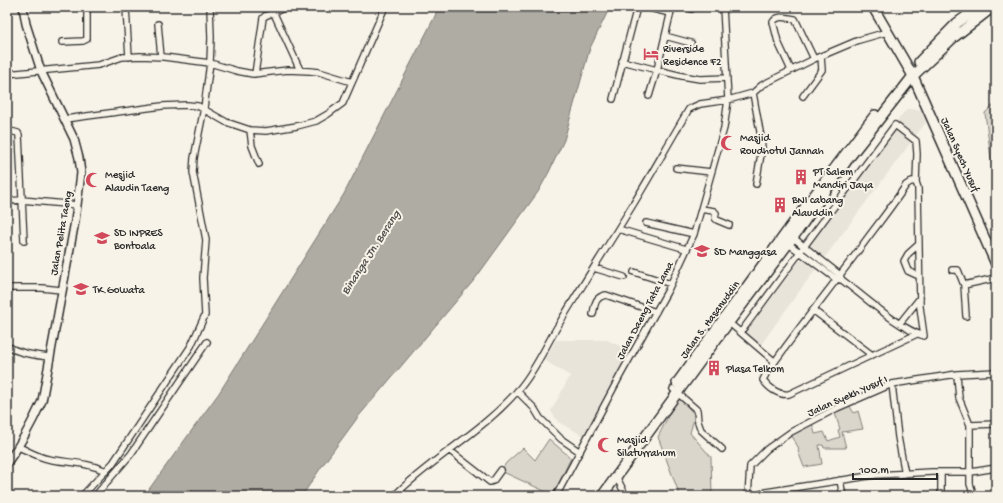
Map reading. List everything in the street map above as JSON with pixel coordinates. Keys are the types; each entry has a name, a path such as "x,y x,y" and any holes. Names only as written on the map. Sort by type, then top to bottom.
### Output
{"main road":[{"name":"Jalan Syech Yusuf","path":"873,7 911,72 996,264"},
{"path":"911,72 957,24 979,7"},
{"path":"911,72 993,7"},
{"name":"Jalan S. Hasanuddin","path":"602,496 606,485 622,463 911,72"},
{"name":"Jalan S. Hasanuddin","path":"596,496 616,476 622,463"}],"street":[{"name":"Jalan Pelita Taeng","path":"7,463 19,447 42,400 82,173 74,139 41,71 26,24 23,7"},
{"path":"62,42 83,41 87,39 87,7"},
{"path":"82,496 113,464 191,346 205,315 203,278 206,240 193,172 210,63 210,7"},
{"path":"255,74 263,18 273,10 286,7"},
{"path":"65,119 162,106 192,105 204,108 226,122 250,130 266,131 316,121 343,103 385,7"},
{"path":"613,99 637,7"},
{"path":"645,7 671,10 657,70 649,96"},
{"path":"686,7 692,8"},
{"name":"Jalan Daeng Tata Lama","path":"556,496 671,284 694,234 724,128 728,100 723,7"},
{"path":"126,8 129,56"},
{"path":"273,10 300,70"},
{"path":"791,70 778,42 773,22 776,18 780,17 795,19 814,59"},
{"path":"158,24 161,57"},
{"path":"394,496 412,479 477,429 517,391 528,376 558,324 618,229 689,109 700,104 728,100 753,93 762,85 814,59 859,40 887,32"},
{"path":"665,36 691,43"},
{"path":"7,74 99,65 129,56 161,57 210,63 237,71 255,74 282,70 319,72 352,82"},
{"path":"803,96 822,70 821,56"},
{"path":"622,61 700,79 726,78"},
{"path":"753,93 762,148 756,184"},
{"path":"741,332 802,250 895,125 916,141 916,182 918,188 919,214 919,276 924,336 917,334 900,323 802,250 788,238"},
{"path":"7,130 18,133 19,135 24,241"},
{"path":"250,130 252,146 259,164"},
{"path":"676,168 711,172"},
{"path":"916,182 911,182 906,185 839,278 774,361 763,380 778,393 784,395 798,391 917,334"},
{"path":"7,201 22,200 77,205"},
{"path":"701,209 714,211 716,213 715,218 717,220 729,225"},
{"path":"646,223 694,234"},
{"path":"618,229 686,249"},
{"path":"918,245 908,254 904,261 908,271 919,276"},
{"path":"594,268 624,277"},
{"path":"952,270 958,270 964,285 966,316"},
{"path":"634,272 671,284"},
{"path":"964,285 996,278"},
{"path":"7,288 42,288 61,290"},
{"path":"593,314 597,299 606,295 656,312"},
{"path":"900,323 920,297"},
{"path":"813,310 872,355"},
{"path":"727,321 774,361"},
{"path":"95,496 131,454 207,342"},
{"path":"7,346 24,353 49,356"},
{"name":"Jalan Syekh Yusuf I","path":"748,496 750,466 767,449 791,432 837,408 892,384 957,374 996,372"},
{"path":"957,374 960,398 970,424 970,486 974,496"},
{"path":"892,384 898,437 905,474"},
{"path":"517,391 534,408 540,418 561,439 580,452"},
{"path":"675,391 697,410 698,422 701,430 722,449"},
{"path":"970,424 996,424"},
{"path":"19,447 46,459 95,466 106,471"},
{"path":"449,450 490,482 493,481 501,470"},
{"path":"755,496 766,492 875,475 971,472 996,468"},
{"path":"941,472 941,496"},
{"path":"616,476 626,496"},
{"path":"840,480 843,496"},
{"path":"7,495 12,496"}],"shaded area":[{"path":"996,104 996,239 992,219 994,214 993,199 995,189 985,113"},
{"path":"907,109 921,110 926,122 760,346 738,328 871,151"},
{"path":"556,340 607,340 629,350 584,436 558,422 551,411 570,376 544,360"},
{"path":"678,396 695,415 690,433 711,457 712,495 710,496 680,496 658,437"},
{"path":"849,405 854,413 858,411 863,429 842,432 846,448 824,448 823,445 819,445 822,464 804,467 798,451 799,449 791,434 812,422 815,434 824,432 828,441 840,437 838,430 840,429 834,410"},
{"path":"549,439 571,458 553,495 501,471 506,463 523,448 535,460"}],"water":[{"name":"Binanga Jn. Berang","path":"438,7 610,7 590,48 564,140 538,192 475,279 358,417 302,496 144,496 219,393 344,194 435,16"}],"place":[{"name":"Riverside Residence F2","path":"651,54"},
{"name":"Masjid Roudhotul Jannah","path":"728,143"},
{"name":"PT Salem Mandiri Jaya","path":"801,177"},
{"name":"Mesjid Alaudin Taeng","path":"93,180"},
{"name":"BNI cabang Alauddin","path":"780,205"},
{"name":"SD INPRES Bontoala","path":"102,238"},
{"name":"SD Manggasa","path":"702,251"},
{"name":"TK.Gowata","path":"81,289"},
{"name":"Plasa Telkom","path":"714,368"},
{"name":"Masjid Silaturrahum","path":"605,445"}]}
